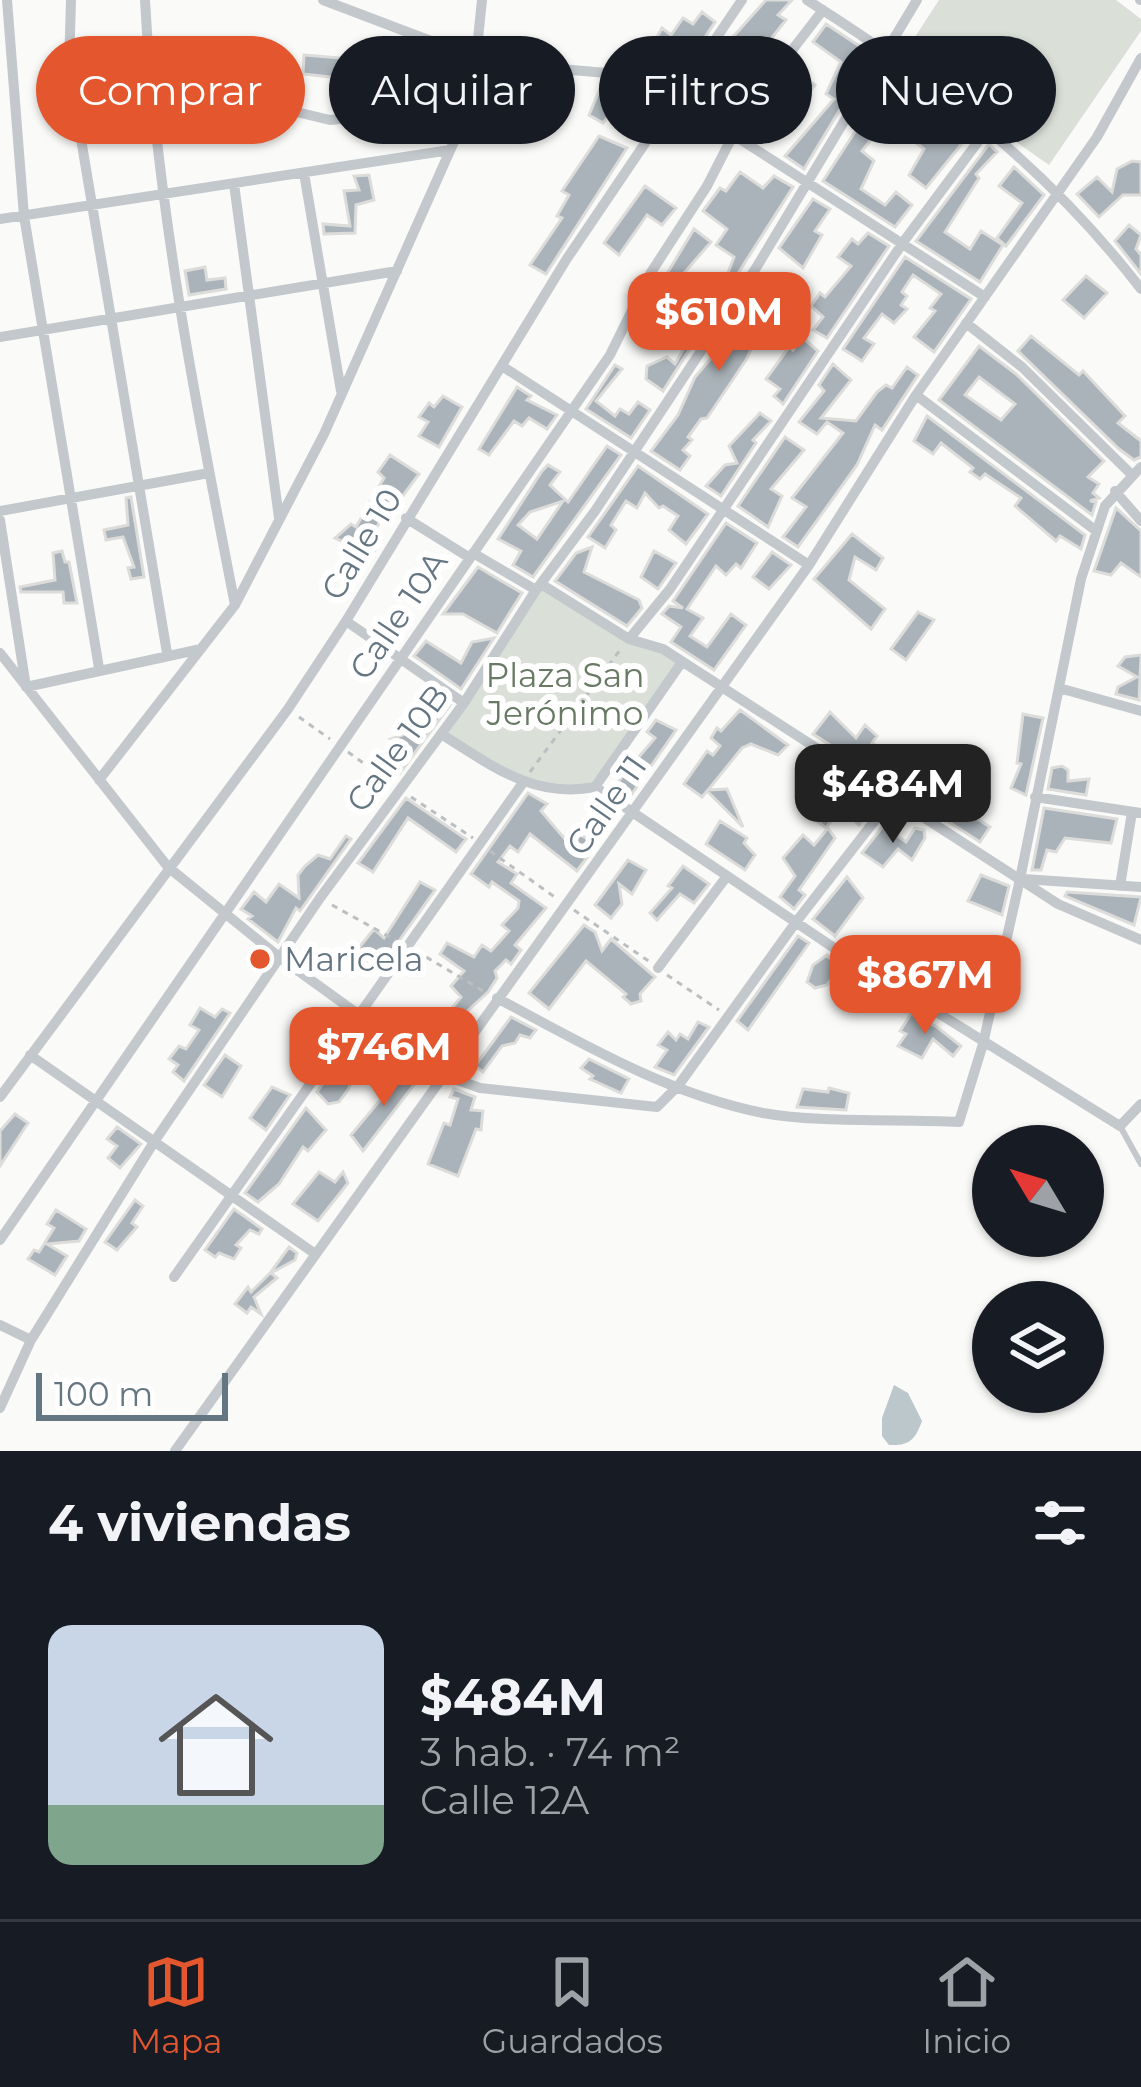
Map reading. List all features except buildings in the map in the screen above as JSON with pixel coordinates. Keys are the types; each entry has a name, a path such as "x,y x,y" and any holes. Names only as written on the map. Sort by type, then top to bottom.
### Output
{"street":[{"path":"7,0 24,216 100,668"},
{"path":"70,0 69,67 167,653"},
{"path":"145,0 147,36"},
{"path":"323,0 417,36"},
{"path":"482,0 483,36"},
{"name":"Calle 10","path":"718,36 742,0"},
{"path":"807,0 861,36"},
{"name":"Calle 10B","path":"898,36 917,0"},
{"name":"Calle 10A","path":"803,36 823,10"},
{"name":"Calle 11","path":"175,1451 809,565 916,395 1097,137 1141,58"},
{"name":"Calle 10B","path":"0,1408 31,1340 154,1142 279,957 464,703 538,587 633,453 836,138"},
{"path":"159,144 209,472 235,605"},
{"path":"99,780 235,605 342,394 453,144"},
{"name":"Calle 10","path":"0,1096 287,709 346,622 566,260 645,144"},
{"name":"Calle 10A","path":"0,1240 610,355 650,274 729,144"},
{"path":"749,144 985,297"},
{"path":"629,638 724,512 904,241 976,144"},
{"path":"1007,144 1058,191 1139,282"},
{"path":"0,219 450,150"},
{"path":"304,173 342,394"},
{"path":"234,184 253,295 279,521"},
{"path":"0,337 397,271"},
{"path":"497,998 599,1053 678,1086 764,1113 958,1122 982,1044 1095,530 1115,491 1136,471 966,322"},
{"path":"502,366 809,565"},
{"path":"916,395 1095,530"},
{"path":"26,688 0,515 69,496 209,472"},
{"path":"1115,491 1141,521"},
{"path":"406,518 629,638 663,650 1058,904 1141,940"},
{"path":"346,622 464,703"},
{"path":"26,688 200,649"},
{"path":"0,652 168,867 279,957 441,1074 480,1088 657,1107 678,1086 893,797"},
{"path":"442,734 521,784 568,792 595,787 682,662"},
{"path":"1059,688 1141,710"},
{"path":"174,1277 521,784"},
{"path":"595,787 982,1044 1120,1126 1141,1103"},
{"path":"1035,797 1136,813 1120,886"},
{"path":"658,968 727,876"},
{"path":"1020,878 1141,887"},
{"path":"30,1055 314,1253"},
{"path":"0,1325 31,1340"}],"lane":[{"path":"1120,1126 1141,1164"}],"path":[{"path":"521,784 629,638"},
{"path":"287,709 727,1016"}],"green space":[{"path":"939,0 1116,0 1141,19 1141,31 1049,165 1019,144 1056,144 1056,36 916,36"},
{"name":"Plaza San Jerónimo","path":"542,586 682,663 596,784 573,787 533,782 498,767 445,733"}],"shaded area":[{"path":"894,1385 908,1393 922,1421 910,1440 889,1445 882,1436 882,1418"}],"place":[{"name":"Maricela","path":"260,959"}]}
